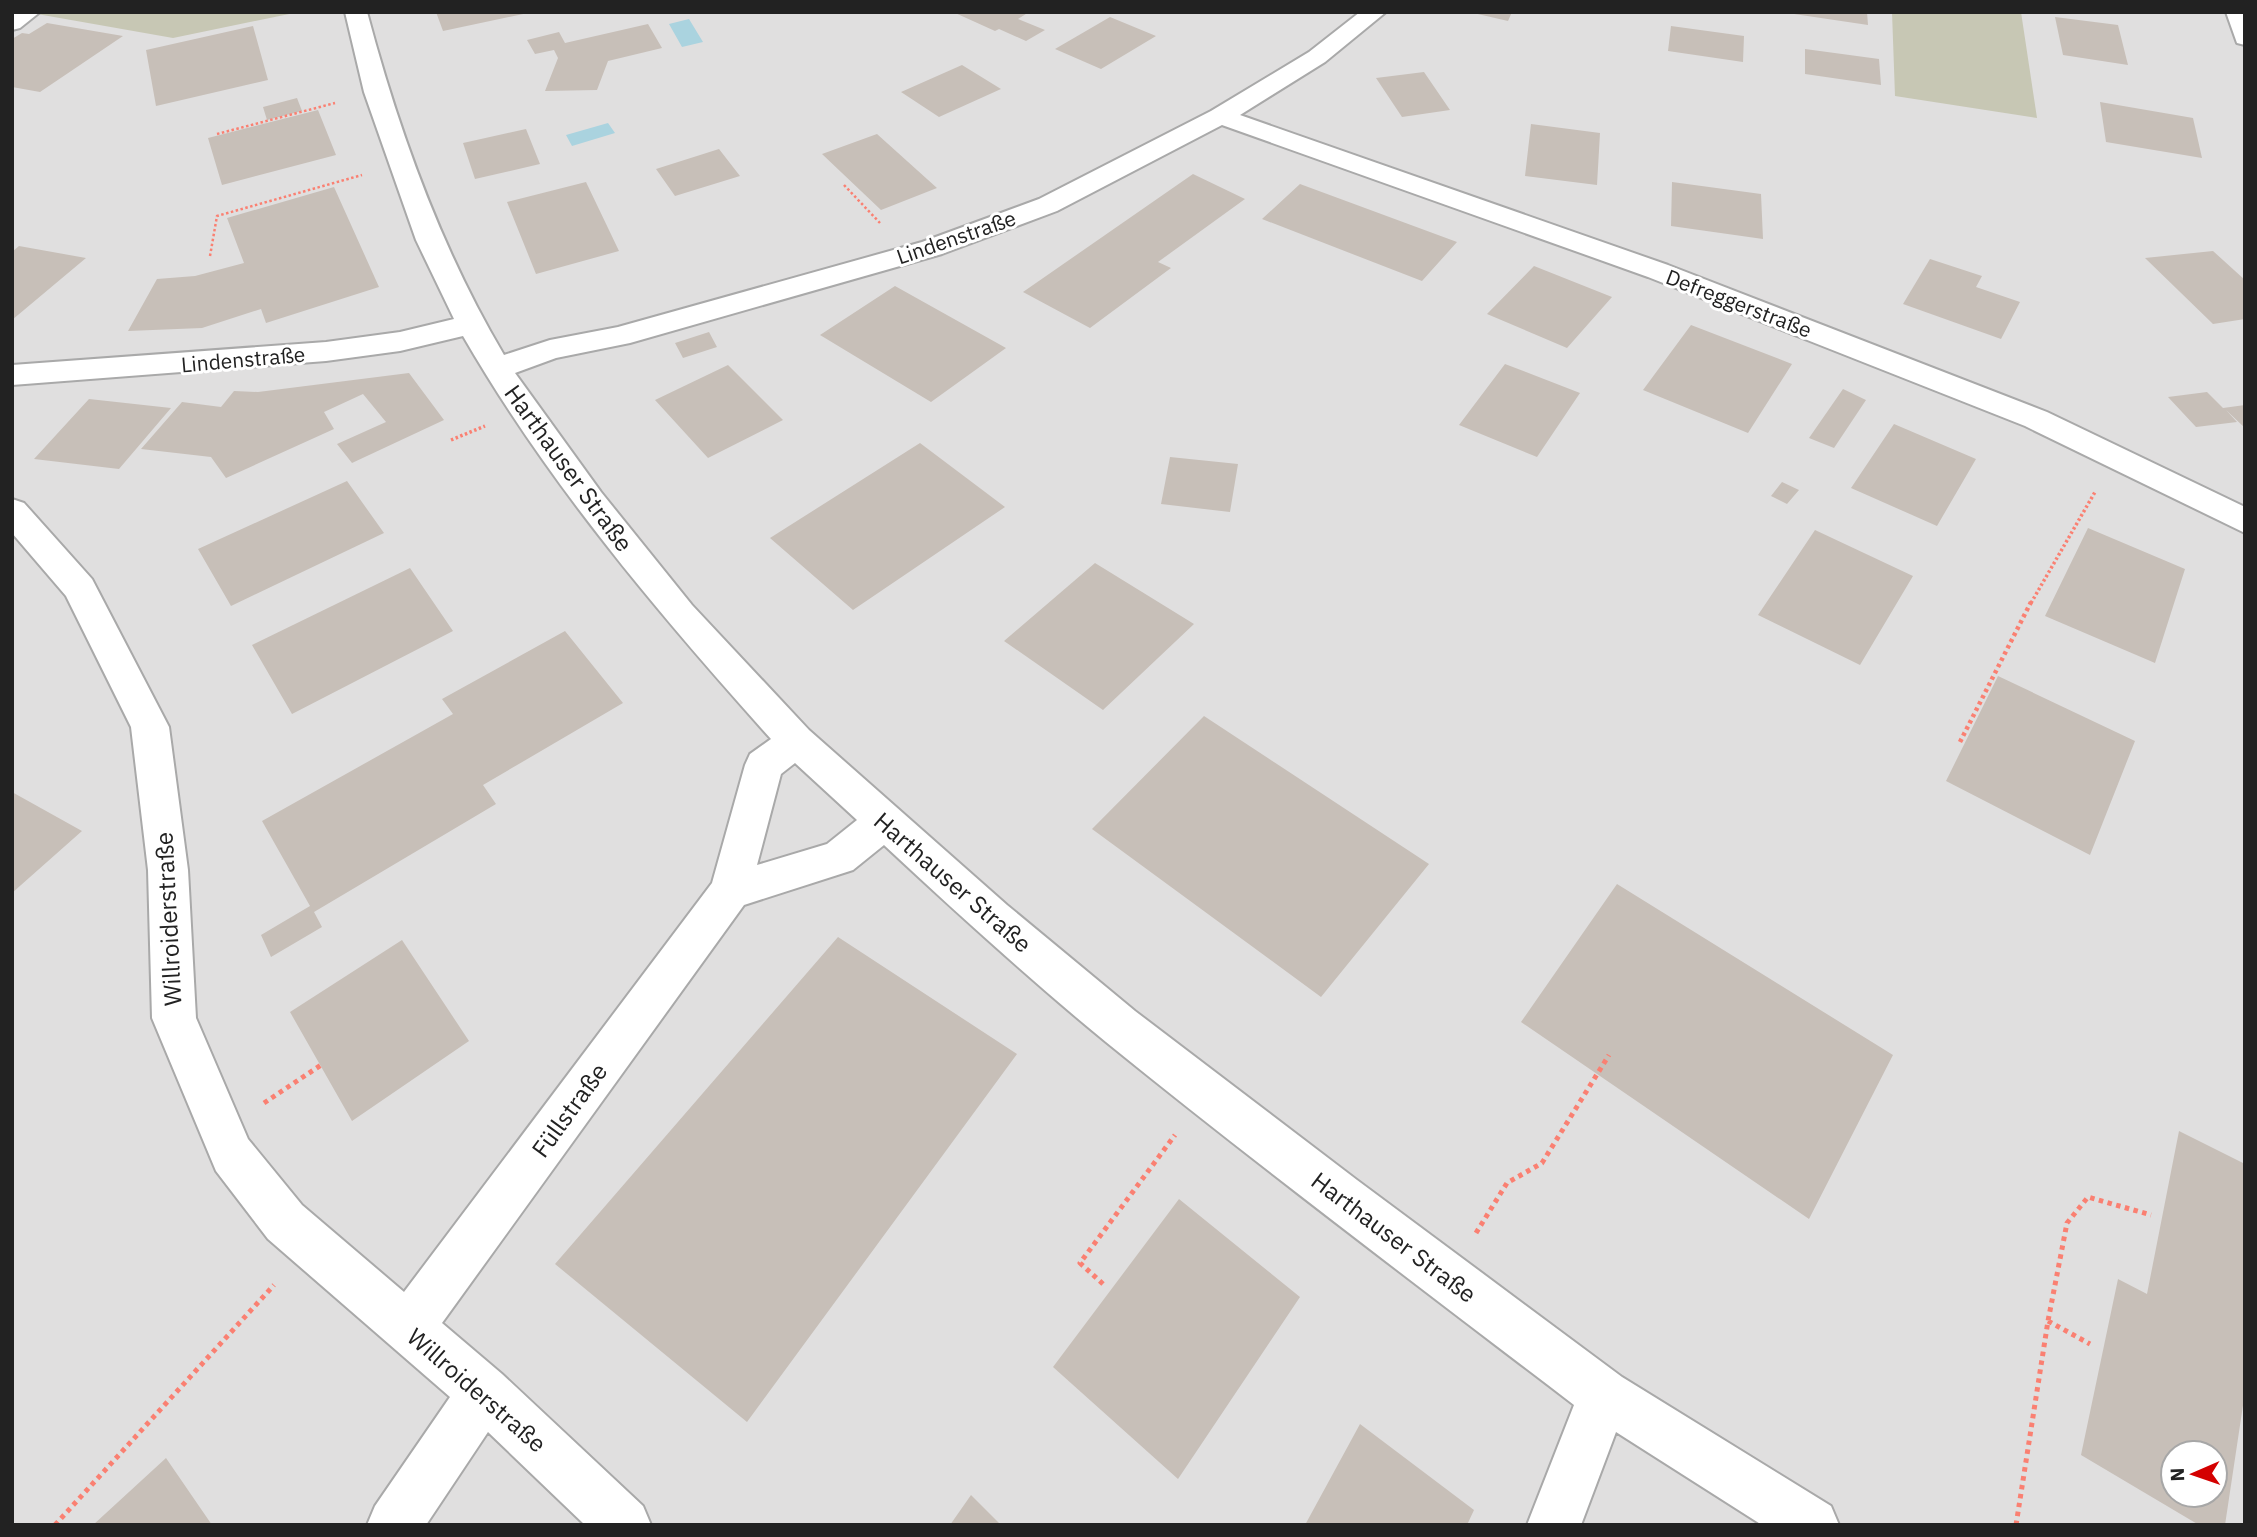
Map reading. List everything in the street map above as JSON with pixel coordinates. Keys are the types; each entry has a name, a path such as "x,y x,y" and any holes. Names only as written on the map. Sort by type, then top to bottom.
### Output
{"street":[{"path":"12,23 29,12"},
{"name":"Harthauser Straße","path":"356,12 376,92 429,240 471,324 497,368 589,500 647,573 680,614 796,741 883,822 1045,963 1448,1278 1604,1395 1812,1525"},
{"name":"Lindenstraße","path":"497,368 550,350 620,335 932,248 1048,205 1220,116 1317,57 1375,12"},
{"path":"2236,12 2245,38"},
{"name":"Defreggerstraße","path":"1220,116 1658,271 2036,419 2245,521"},
{"name":"Lindenstraße","path":"12,375 190,364 328,351 439,335 471,324"},
{"name":"Willroiderstraße","path":"12,511 80,588 150,727 168,870 174,1018 232,1155 285,1222 484,1392 624,1525"},
{"name":"Füllstraße","path":"408,1328 730,891 764,765 796,741"},
{"path":"730,891 839,858 883,822"},
{"path":"394,1525 484,1392"},
{"path":"1554,1525 1604,1395"}],"path":[{"path":"217,134 376,92"},
{"path":"210,256 217,216 401,164"},
{"path":"451,440 470,432"},
{"path":"1960,742 2044,577 2115,458"},
{"path":"1448,1278 1507,1183 1542,1163 1609,1055"},
{"path":"255,1109 321,1065"},
{"path":"1103,1284 1080,1263 1207,1092"},
{"path":"2016,1525 2048,1321 2067,1223 2088,1197 2151,1215"},
{"path":"55,1525 310,1245"},
{"path":"2048,1321 2090,1344"}],"shaded area":[{"path":"12,12 2245,12 2245,1525 12,1525"},
{"path":"299,12 173,38 37,14"},
{"path":"1892,12 2021,12 2037,118 1895,96"}],"water":[{"path":"689,19 703,42 682,47 669,24"},
{"path":"608,123 615,133 572,146 566,135"}],"building":[{"path":"436,12 528,12 528,13 443,31"},
{"path":"953,12 1029,12 1018,19 1045,30 1026,41 999,29 995,31"},
{"path":"1469,12 1512,12 1508,21"},
{"path":"1867,12 1868,25 1794,14"},
{"path":"1110,17 1156,36 1101,69 1055,49"},
{"path":"2055,17 2118,25 2128,65 2063,55"},
{"path":"47,23 123,36 40,92 12,87 12,39 22,33 29,34"},
{"path":"648,24 662,48 608,61 597,90 545,91 558,58 554,50 535,54 527,40 559,32 565,43"},
{"path":"253,26 268,80 156,106 146,50"},
{"path":"1671,26 1744,36 1743,62 1668,51"},
{"path":"1805,49 1879,59 1881,85 1805,74"},
{"path":"962,65 1001,89 939,117 901,92"},
{"path":"1424,72 1450,110 1402,117 1376,78"},
{"path":"297,98 302,111 267,120 263,107"},
{"path":"2100,102 2193,118 2202,158 2106,142"},
{"path":"318,110 336,155 222,185 208,138"},
{"path":"1531,124 1600,133 1597,185 1525,176"},
{"path":"526,129 540,164 475,179 463,143"},
{"path":"877,134 937,188 881,210 822,154"},
{"path":"719,149 740,176 675,196 656,169"},
{"path":"1193,174 1245,199 1158,262 1171,268 1090,328 1023,292"},
{"path":"586,182 619,251 536,274 507,202"},
{"path":"1672,182 1761,194 1763,239 1671,226"},
{"path":"1300,184 1457,242 1422,281 1262,219"},
{"path":"334,187 379,287 266,323 261,309 202,328 128,331 157,279 195,276 244,263 227,218"},
{"path":"19,246 86,258 12,320 12,252"},
{"path":"2213,251 2245,280 2245,319 2213,324 2145,258"},
{"path":"1930,259 1982,276 1976,287 2020,302 2001,339 1903,304"},
{"path":"1534,266 1612,297 1567,348 1487,314"},
{"path":"895,286 1006,348 931,402 820,335"},
{"path":"1691,325 1792,364 1748,433 1643,390"},
{"path":"709,332 717,347 683,358 675,343"},
{"path":"1505,364 1580,393 1537,457 1459,425"},
{"path":"728,365 783,420 708,458 655,400"},
{"path":"409,373 444,420 352,463 337,444 386,422 363,394 324,412 334,429 226,478 211,457 141,449 182,402 221,407 234,391 258,392"},
{"path":"1843,389 1866,400 1834,448 1809,438"},
{"path":"2207,392 2223,408 2245,405 2245,428 2226,410 2237,422 2196,427 2168,397"},
{"path":"89,399 171,408 119,469 34,459"},
{"path":"1894,424 1976,459 1937,526 1851,488"},
{"path":"920,443 1005,507 853,610 770,538"},
{"path":"1170,457 1238,464 1230,512 1161,504"},
{"path":"347,481 384,533 231,606 198,549"},
{"path":"1782,482 1799,490 1787,504 1771,496"},
{"path":"2088,528 2185,569 2155,663 2045,616"},
{"path":"1815,530 1913,576 1860,665 1758,615"},
{"path":"1095,563 1194,624 1103,710 1004,641"},
{"path":"410,568 453,631 292,714 252,645"},
{"path":"565,631 623,703 483,785 496,804 314,912 322,927 271,957 261,935 310,906 262,821 453,714 442,699"},
{"path":"1998,676 2135,741 2090,855 1946,781"},
{"path":"1204,716 1429,864 1321,997 1092,829"},
{"path":"12,792 82,831 12,893"},
{"path":"1617,884 1893,1055 1809,1219 1521,1022"},
{"path":"838,937 1017,1054 747,1422 555,1264"},
{"path":"402,940 469,1041 352,1121 290,1012"},
{"path":"2179,1131 2245,1164 2245,1392 2229,1498 2229,1439 2159,1439 2159,1501 2081,1455 2118,1279 2147,1294"},
{"path":"1179,1199 1300,1297 1178,1479 1053,1367"},
{"path":"1360,1424 1474,1510 1467,1525 1305,1525"},
{"path":"166,1458 212,1525 93,1525"},
{"path":"971,1495 1001,1525 950,1525"},
{"path":"2172,1509 2227,1509 2225,1525 2199,1525"}]}
